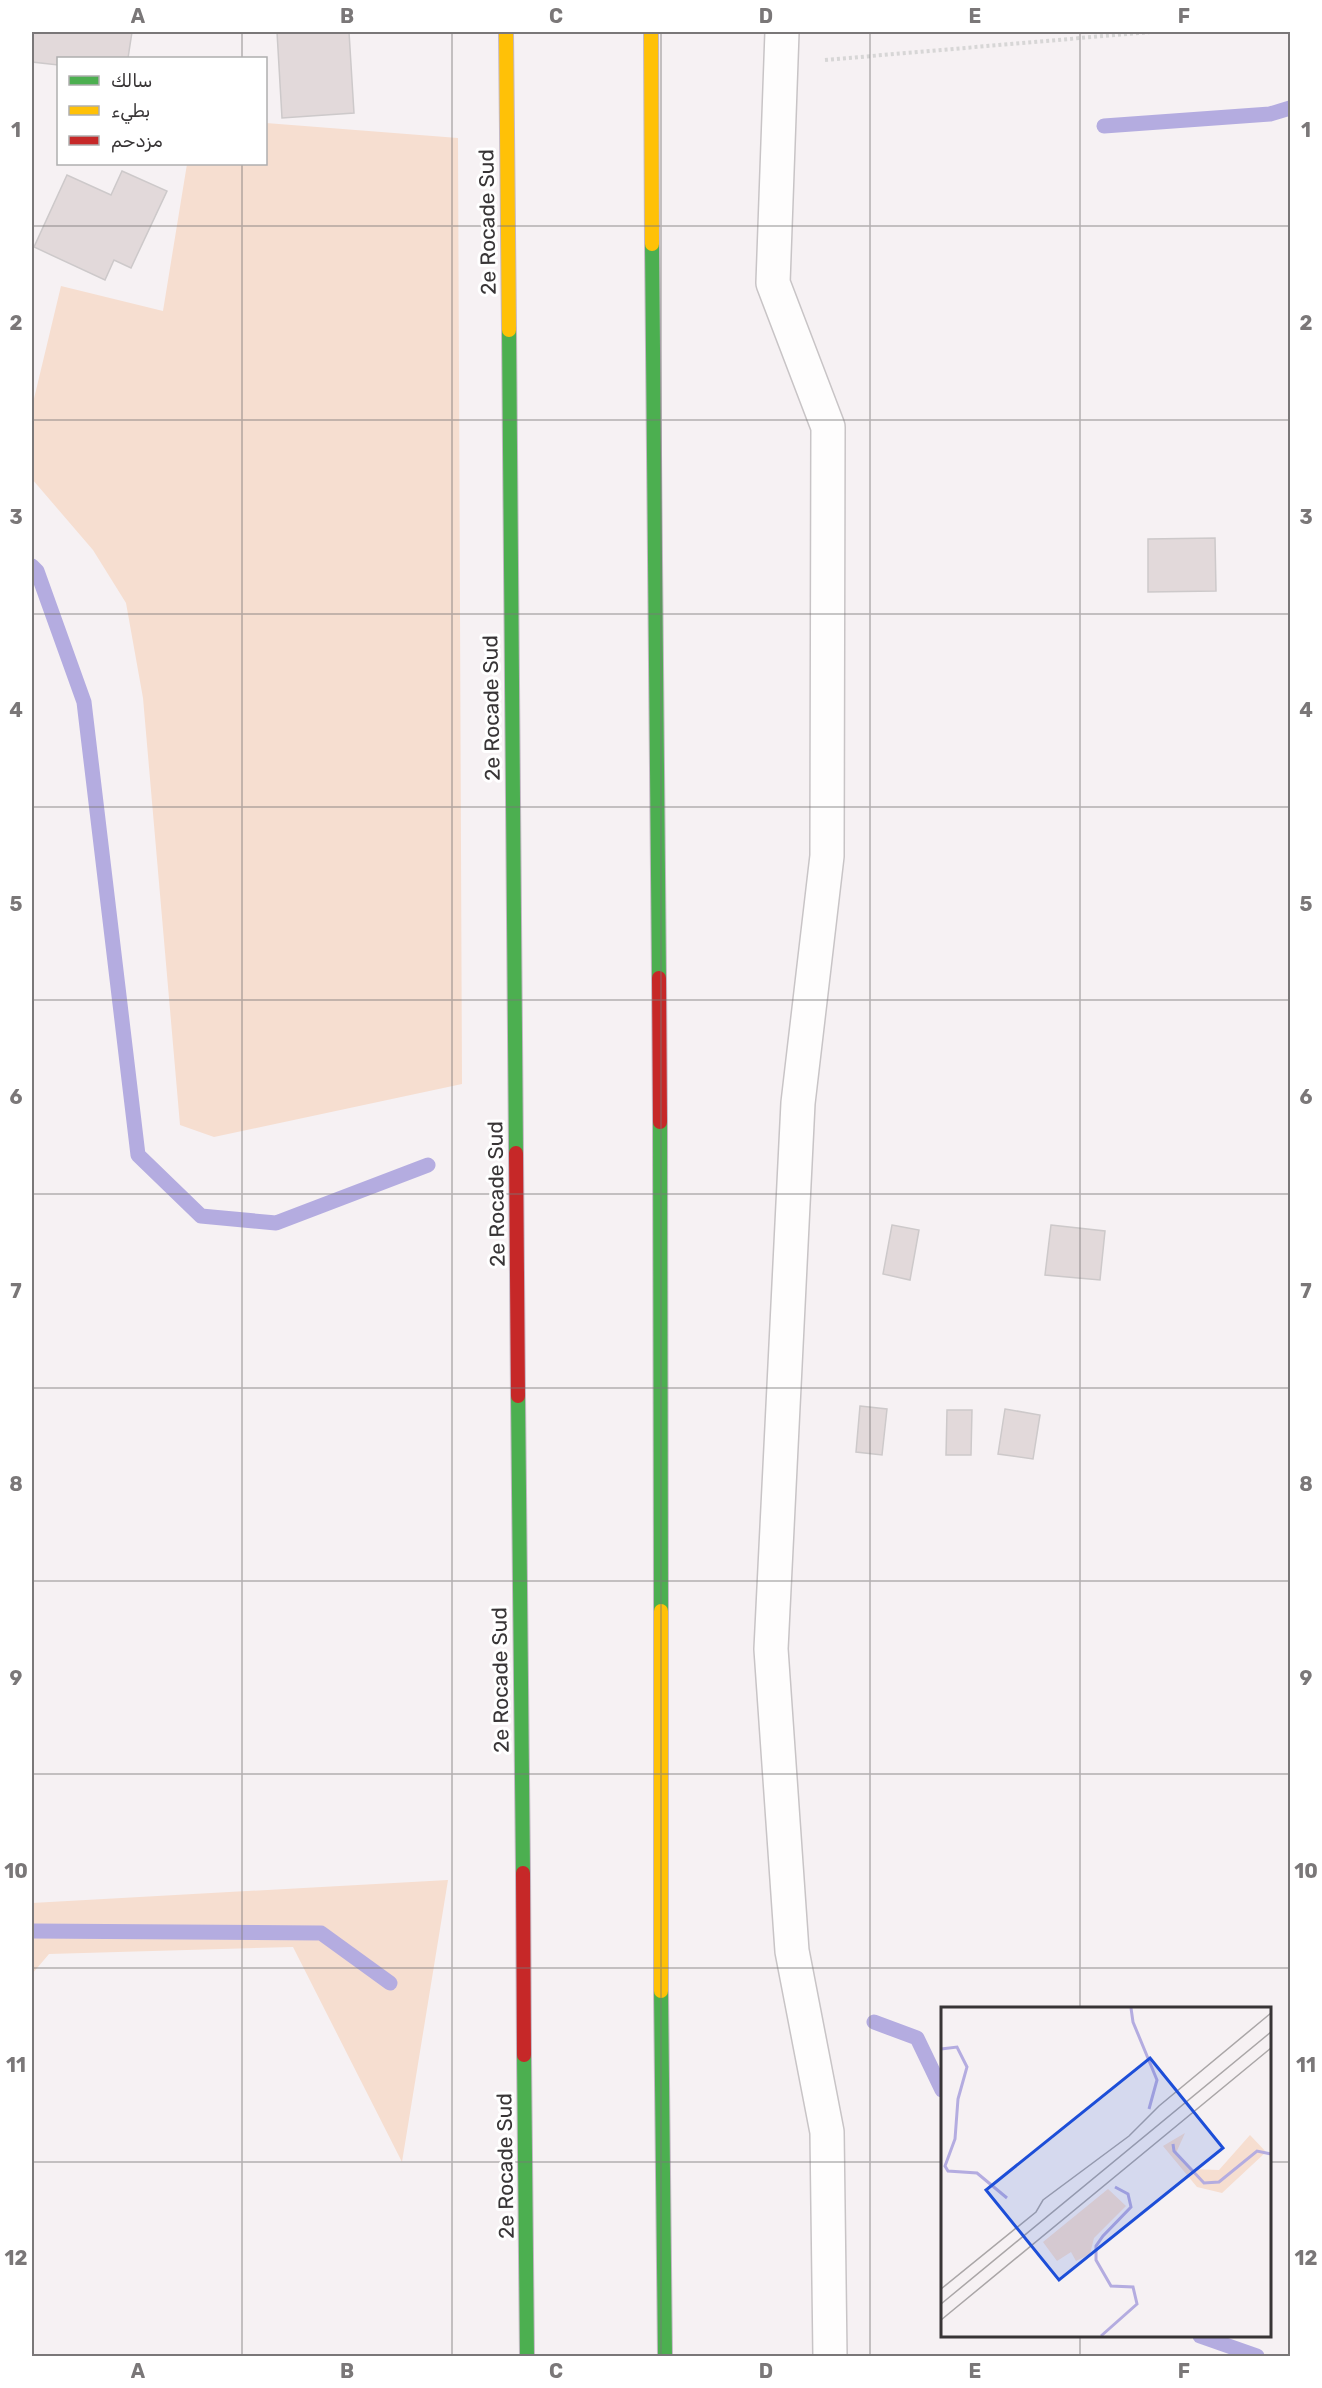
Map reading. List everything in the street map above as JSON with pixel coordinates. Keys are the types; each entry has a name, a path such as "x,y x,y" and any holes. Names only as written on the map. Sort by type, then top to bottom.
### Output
{"highway":[{"name":"2e Rocade Sud","path":"506,32 527,2356"},
{"path":"651,32 661,1202 660,1966 665,2356"}],"street":[{"path":"782,47 773,283 828,427 827,856 798,1103 771,1649 792,1951 827,2132 830,2356"}],"path":[{"path":"782,47 1150,32"}],"shaded area":[{"path":"267,123 458,138 462,1084 214,1137 180,1125 143,698 126,603 93,550 32,479 32,407 61,286 163,311 187,165 267,165"},
{"path":"448,1880 402,2162 293,1947 49,1954 32,1974 32,1903"}],"building":[{"path":"32,32 132,32 128,57 57,57 57,65 32,62"},
{"path":"277,32 349,32 354,113 282,118"},
{"path":"122,171 167,191 131,268 114,260 105,280 34,247 67,175 111,195"},
{"path":"1215,538 1216,591 1148,592 1148,539"},
{"path":"892,1225 919,1230 910,1280 883,1274"},
{"path":"1051,1225 1105,1231 1100,1280 1045,1275"},
{"path":"860,1406 887,1409 882,1455 856,1452"},
{"path":"1005,1409 1040,1415 1033,1459 998,1454"},
{"path":"947,1410 972,1410 971,1455 946,1455"}],"waterway":[{"path":"1104,126 1270,114 1290,108"},
{"path":"32,566 37,571 84,702 138,1155 201,1216 276,1223 428,1165"},
{"path":"32,1931 321,1933 390,1983"},
{"path":"874,2022 917,2038 941,2088"},
{"path":"1203,2337 1257,2356"}],"traffic: fast":[{"path":"652,244 659,978"},
{"path":"509,330 516,1153"},
{"path":"660,1122 661,1611"},
{"path":"518,1396 523,1873"},
{"path":"661,1991 665,2356"},
{"path":"524,2055 527,2356"}],"traffic: slow":[{"path":"506,32 509,330"},
{"path":"651,32 652,244"},
{"path":"661,1611 661,1991"}],"traffic: jam":[{"path":"659,978 660,1122"},
{"path":"516,1153 518,1396"},
{"path":"523,1873 524,2055"}]}
